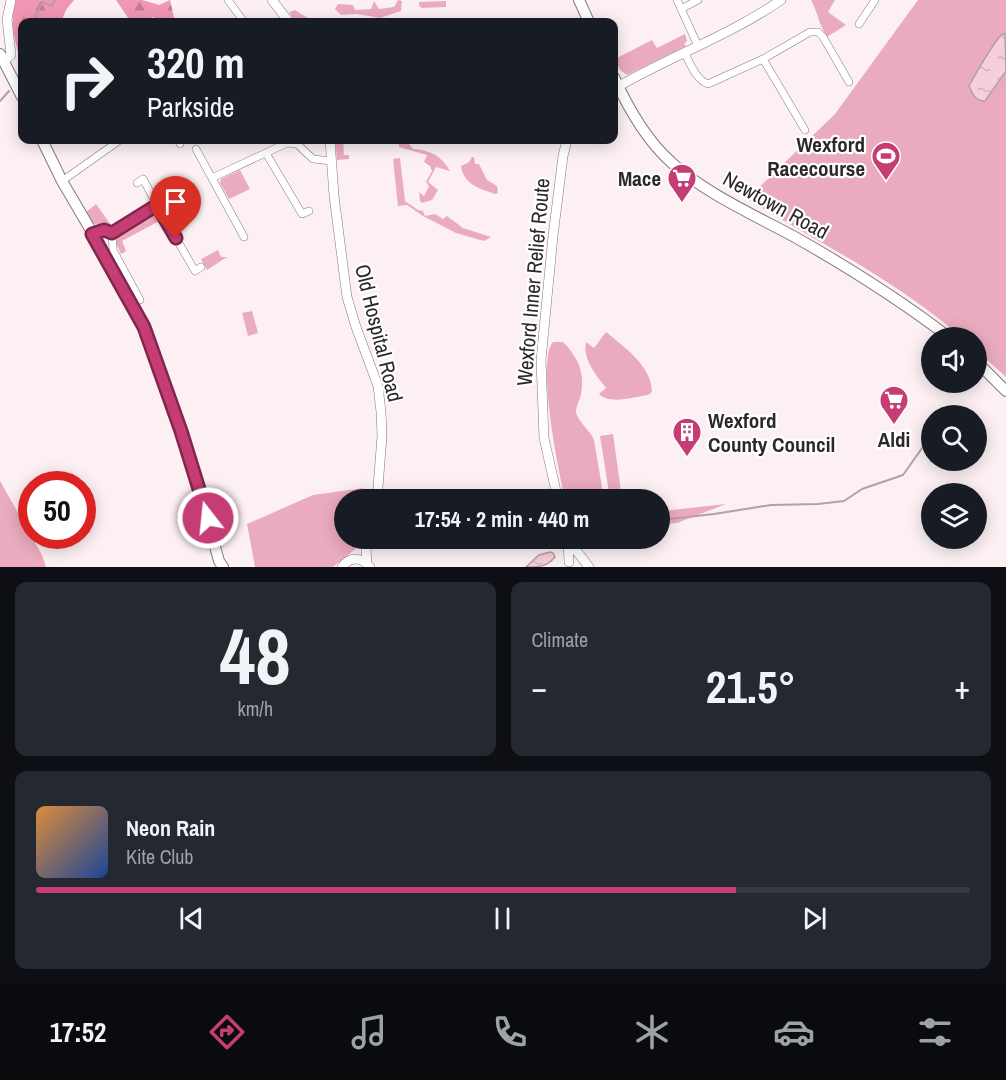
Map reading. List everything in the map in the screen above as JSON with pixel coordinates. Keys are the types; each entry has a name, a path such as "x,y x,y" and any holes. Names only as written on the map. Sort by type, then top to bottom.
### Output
{"main road":[{"path":"579,0 588,18"},
{"path":"2,57 18,89"},
{"name":"Newtown Road","path":"618,89 642,129 673,164 700,184 868,280 936,327"},
{"path":"44,144 62,181 144,327 189,453 220,565"},
{"path":"987,372 1006,391"}],"street":[{"path":"2,57 11,56 7,19 11,0"},
{"path":"228,0 240,18"},
{"path":"272,0 286,18"},
{"path":"677,0 698,46"},
{"path":"681,9 698,0"},
{"path":"618,83 698,46 759,15 781,0"},
{"path":"859,24 875,0"},
{"path":"684,52 698,78 708,84 763,59 810,32 818,32 849,82"},
{"path":"763,59 805,130"},
{"path":"62,181 114,144"},
{"path":"212,178 285,144"},
{"path":"297,144 314,159 331,161"},
{"name":"Old Hospital Road","path":"330,144 347,297 378,386 382,436 378,489"},
{"name":"Wexford Inner Relief Route","path":"556,489 544,438 541,360 553,236 566,144"},
{"path":"196,149 244,237"},
{"path":"266,153 302,214 309,211"},
{"path":"137,183 143,179 195,271 201,267"},
{"path":"112,233 157,205"},
{"path":"92,234 104,230 112,233"},
{"path":"112,233 113,250 140,300"},
{"path":"567,565 568,549"},
{"path":"574,549 589,567"},
{"path":"342,567 366,550"},
{"path":"366,550 368,565"},
{"path":"567,565 576,558 581,558"},
{"path":"355,559 368,565"}],"shaded area":[{"path":"398,0 402,1 401,11 380,18 357,14 341,15 335,9 338,4 353,5 355,10 371,9 374,1 379,9 394,7"},
{"path":"811,0 835,0 828,12 846,25 827,37"},
{"name":"Wexford Racecourse","path":"918,0 1006,0 1006,377 987,360 987,327 948,327 884,280 747,199 835,114"},
{"path":"446,1 446,7 422,8 419,6 419,2"},
{"path":"295,10 308,18 293,18 289,12"},
{"path":"685,34 687,41 684,44 686,46 627,75 620,70 618,57 652,40 657,48"},
{"path":"335,144 343,144 344,155 349,155 349,159 337,160"},
{"path":"399,144 409,144 413,149 435,155 450,171 436,167 428,182 438,190 432,200 422,203 419,192 424,196 429,186 426,182 432,171 430,166 424,162 427,155 399,147"},
{"path":"474,157 475,164 479,164 487,180 497,186 498,193 478,188 465,177 461,166 469,162"},
{"path":"400,158 405,201 423,211 425,216 435,214 443,219 447,216 463,228 491,237 484,241 456,233 423,216 407,205 398,206 393,159"},
{"path":"240,170 250,189 229,199 220,183 221,179"},
{"path":"96,204 111,225 93,224 86,212"},
{"path":"153,212 161,220 122,241 126,251 121,254 116,243 118,235"},
{"path":"218,250 221,257 227,257 207,270 201,259"},
{"path":"252,311 258,333 248,336 242,313"},
{"path":"606,332 642,365 651,383 652,392 648,395 616,400 599,394 606,388 588,361 585,348 586,342 594,348"},
{"path":"553,342 563,342 573,353 579,365 582,386 576,412 594,440 602,489 563,489 550,418 548,353"},
{"path":"613,434 621,489 608,489 600,436"},
{"path":"0,481 18,513 18,549 39,549 46,567 0,567"},
{"path":"334,492 334,549 356,549 333,567 255,567 247,524 313,495"},
{"path":"726,504 670,524 670,510"}],"green space":[{"path":"16,0 74,0 63,18 18,18 18,52 13,13"},
{"path":"116,0 142,0 159,5 170,0 174,18 154,17 128,18"}],"water":[{"path":"1005,34 1006,71 985,101 979,100 973,95 969,86 992,47 1001,35"},
{"path":"550,552 555,557 549,563 526,567 539,555"}],"waterway":[{"path":"35,18 42,2 52,6 55,0"},
{"path":"0,101 9,91"},
{"path":"670,519 771,505 844,501 862,489 903,475 921,450"}],"place":[{"name":"Wexford Racecourse","path":"886,182"},
{"name":"Mace","path":"682,204"},
{"name":"Aldi","path":"894,426"},
{"name":"Wexford County Council","path":"687,458"}],"route":[{"path":"176,238 157,205 112,233 104,230 92,234 144,327 189,453 208,518"}]}
